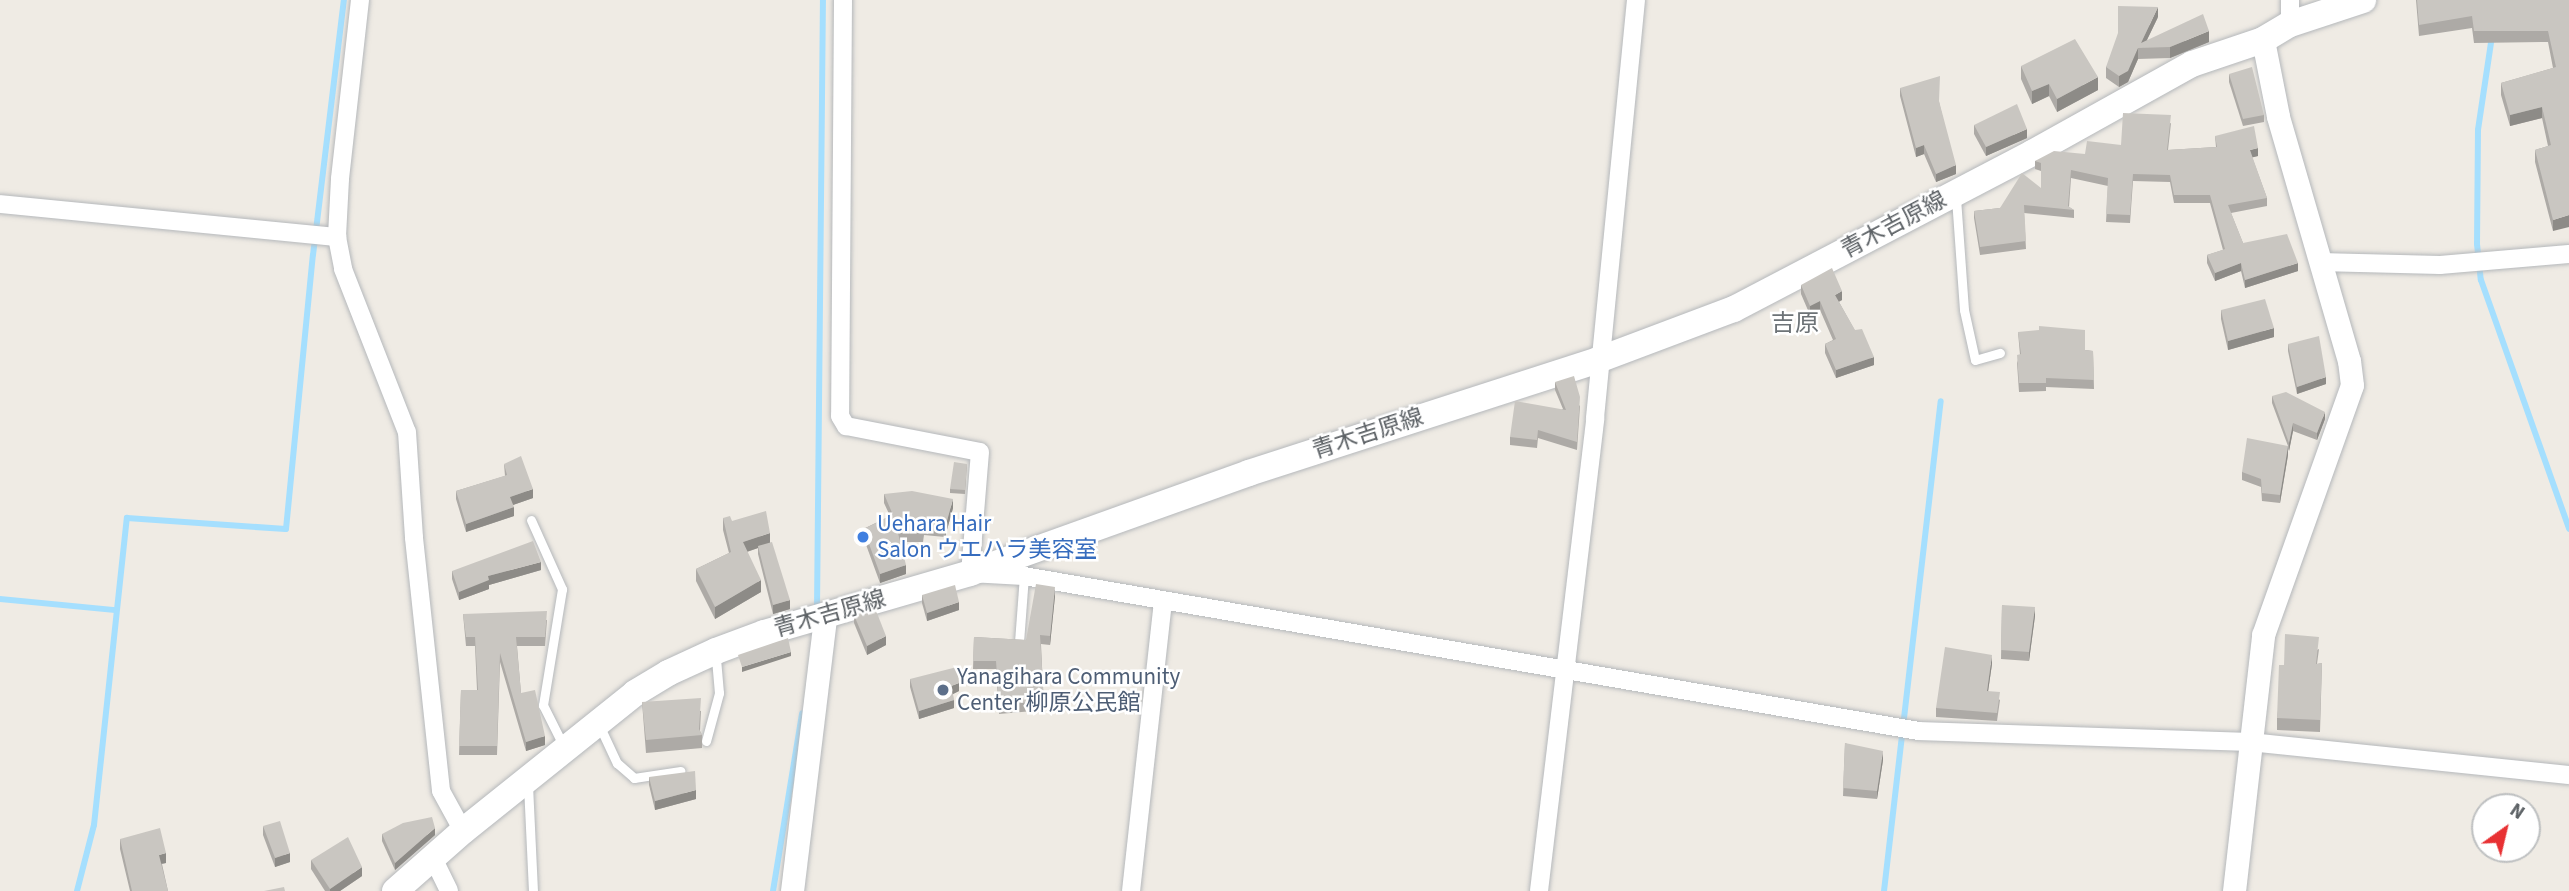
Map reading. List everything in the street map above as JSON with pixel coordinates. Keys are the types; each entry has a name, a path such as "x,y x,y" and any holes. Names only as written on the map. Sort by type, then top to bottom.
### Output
{"main road":[{"name":"青木吉原線","path":"396,891 434,860 463,831 598,722 668,673 716,651 764,633 970,573 1249,473 1598,360 1734,309 2192,64 2263,40 2290,12 2363,0"}],"street":[{"path":"360,0 340,179 337,237 343,269 407,432 414,538 441,791 463,831"},
{"path":"844,0 840,416 846,426 980,452 970,573 1024,576 1919,731 2249,742 2569,775"},
{"path":"1539,891 1595,418 1598,360 1636,0"},
{"path":"2234,891 2263,635 2352,385 2349,361 2278,116 2263,40"},
{"path":"0,204 337,237"},
{"path":"2319,262 2440,265 2569,254"},
{"path":"1131,891 1163,601"},
{"path":"792,891 825,617"},
{"path":"434,860 449,891"}],"lane":[{"path":"1955,193 1964,310 1975,360 2000,354"},
{"path":"531,520 562,589 543,705 565,749"},
{"path":"1019,642 1024,576"},
{"path":"706,741 719,693 716,651"},
{"path":"598,722 617,763 634,778 680,771"},
{"path":"527,779 533,891"}],"building":[{"path":"2417,0 2569,0 2569,215 2553,220 2535,150 2551,145 2542,107 2510,115 2501,83 2556,67 2548,31 2474,31 2472,16 2419,25"},
{"path":"2118,6 2158,7 2141,43 2203,14 2209,31 2170,47 2138,48 2128,71 2119,76 2106,67 2118,33"},
{"path":"2075,39 2098,77 2057,99 2049,84 2032,91 2021,66"},
{"path":"2252,67 2264,115 2243,119 2229,74"},
{"path":"1940,76 1939,101 1956,165 1936,174 1924,145 1916,148 1900,88"},
{"path":"2017,104 2027,129 1986,147 1974,125"},
{"path":"2123,113 2171,115 2167,150 2217,147 2215,136 2254,126 2258,148 2250,150 2267,198 2228,205 2243,243 2287,234 2298,263 2245,280 2241,263 2215,273 2207,255 2225,249 2210,195 2174,195 2170,175 2133,174 2130,215 2106,214 2108,178 2071,170 2068,206 2074,210 2024,205 2026,241 1980,247 1974,211 2000,208 2022,173 2041,188 2041,163 2035,161 2054,151 2085,154 2087,141 2121,145"},
{"path":"1832,268 1842,291 1835,295 1855,330 1862,329 1874,357 1836,370 1825,344 1836,339 1820,301 1810,306 1801,285"},
{"path":"2265,299 2274,328 2228,341 2221,310"},
{"path":"2039,326 2085,330 2085,350 2093,351 2094,380 2046,378 2046,383 2019,383 2017,355 2021,354 2018,332 2039,330"},
{"path":"2319,336 2326,377 2297,387 2288,344"},
{"path":"1574,376 1580,397 1577,442 1538,430 1537,440 1510,437 1515,401 1566,410 1555,382"},
{"path":"2286,392 2325,412 2317,433 2293,423 2289,443 2272,396"},
{"path":"2247,438 2288,446 2280,495 2262,493 2261,479 2242,472"},
{"path":"521,456 533,489 510,497 514,507 466,524 456,491 507,475 504,464"},
{"path":"954,462 967,464 965,490 950,489"},
{"path":"912,491 953,499 945,528 924,526 923,533 898,533 906,565 880,574 865,533 855,533 893,515 884,494"},
{"path":"766,511 770,533 743,542 761,580 715,607 696,569 731,552 723,518 730,516 732,521"},
{"path":"533,541 541,562 488,576 489,580 459,592 452,571"},
{"path":"772,542 790,600 773,605 758,546"},
{"path":"1036,584 1055,587 1050,636 1040,635 1044,701 999,705 996,661 973,661 974,637 1026,640"},
{"path":"955,585 959,602 927,613 922,595"},
{"path":"2002,605 2035,607 2029,652 2001,650"},
{"path":"875,608 886,636 867,646 854,615"},
{"path":"547,611 545,637 516,637 521,693 535,690 545,736 526,742 500,653 497,746 459,746 461,690 478,690 475,637 466,637 463,614"},
{"path":"2285,634 2319,637 2316,664 2322,663 2320,720 2277,718 2279,665 2284,665"},
{"path":"788,638 791,652 742,667 738,655"},
{"path":"1945,647 1992,655 1987,691 2000,692 1997,713 1936,708"},
{"path":"957,667 959,683 951,686 954,700 919,711 910,679"},
{"path":"701,698 699,729 702,735 646,740 642,702"},
{"path":"1845,743 1883,751 1877,791 1843,788"},
{"path":"695,771 696,790 655,801 649,777"},
{"path":"432,817 435,828 395,863 382,834 403,823"},
{"path":"280,821 290,853 275,858 263,826"},
{"path":"160,828 166,853 159,855 168,891 132,891 120,839"},
{"path":"348,837 362,867 330,889 311,860"},
{"path":"284,887 285,891 264,891"}],"waterway":[{"path":"77,891 94,825 127,518 286,529 313,255 344,0"},
{"path":"817,609 823,0"},
{"path":"2492,36 2478,130 2477,244 2481,280 2569,529"},
{"path":"1884,891 1941,401"},
{"path":"0,599 115,610"},
{"path":"773,891 802,713"}],"place":[{"name":"Uehara Hair Salon ウエハラ美容室","path":"863,537"},
{"name":"Yanagihara Community Center 柳原公民館","path":"943,690"}],"district":[{"name":"吉原","path":"1795,324"}]}
